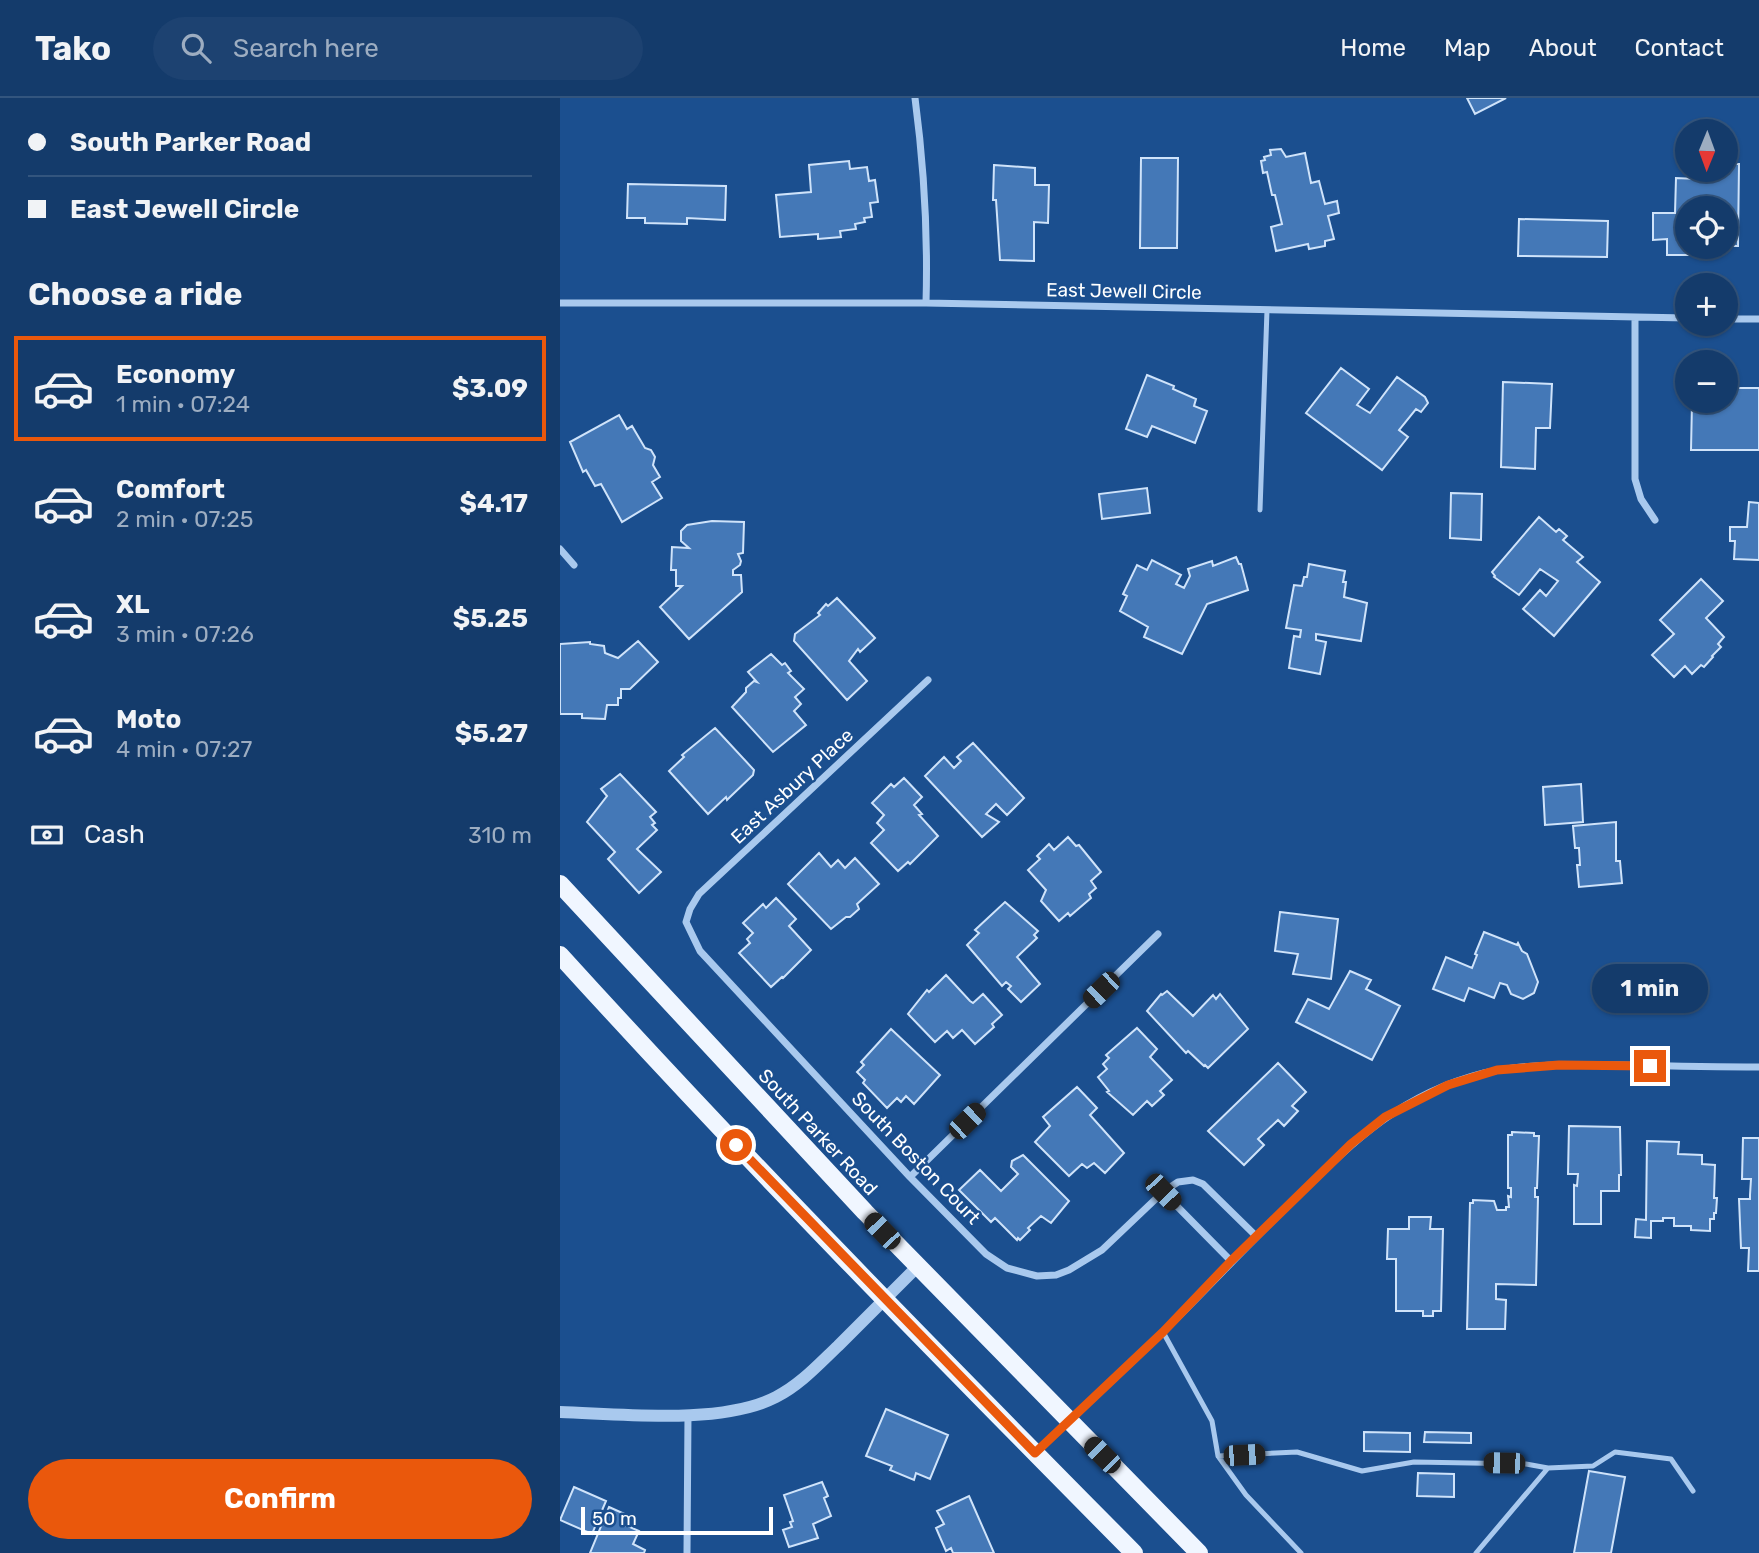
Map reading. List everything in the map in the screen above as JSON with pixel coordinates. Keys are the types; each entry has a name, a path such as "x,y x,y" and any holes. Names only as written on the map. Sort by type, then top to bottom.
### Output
{"main road":[{"name":"South Parker Road","path":"560,884 917,1267 1199,1553"},
{"path":"560,955 666,1072 884,1300 1134,1553"}],"street":[{"path":"915,98 926,220 926,303"},
{"name":"East Jewell Circle","path":"560,303 926,303 1675,318"},
{"path":"1635,317 1635,479 1641,499 1655,520"},
{"path":"1738,319 1759,319"},
{"path":"560,549 574,565"},
{"name":"East Asbury Place","path":"686,922 699,894 928,680"},
{"name":"South Boston Court","path":"686,922 700,951 910,1177 995,1262 1019,1273 1056,1275 1091,1258 1163,1192 1184,1180 1198,1181 1211,1191 1256,1236"},
{"path":"910,1177 1158,934"},
{"path":"1035,1453 1163,1332 1256,1236 1351,1144 1374,1125 1412,1102 1469,1078 1497,1070 1549,1066 1759,1067"},
{"path":"1163,1192 1231,1261"},
{"path":"560,1412 688,1415 742,1409 766,1402 786,1392 813,1370 917,1267"},
{"path":"687,1553 688,1415"}],"lane":[{"path":"1260,510 1267,310"},
{"path":"1163,1332 1212,1421 1218,1456 1246,1495 1301,1553"},
{"path":"1218,1456 1297,1452 1362,1472 1414,1462 1526,1464 1548,1468 1593,1466 1615,1452 1671,1459 1693,1491"},
{"path":"1476,1553 1548,1468"}],"building":[{"path":"1467,98 1506,98 1475,114"},
{"path":"1281,149 1286,157 1305,153 1311,183 1319,181 1325,204 1337,201 1339,213 1328,216 1334,239 1325,241 1325,246 1309,249 1308,244 1276,251 1271,227 1282,224 1275,195 1272,195 1267,172 1263,173 1261,161 1271,155 1270,150"},
{"path":"1141,158 1178,158 1177,248 1140,248"},
{"path":"849,161 850,169 867,167 869,181 875,180 878,202 870,203 872,217 864,218 865,222 855,224 856,229 840,231 841,237 818,239 818,234 780,237 776,195 811,192 809,165"},
{"path":"1739,164 1738,246 1738,196 1675,196 1676,182 1738,182"},
{"path":"994,165 1035,168 1035,185 1049,185 1048,223 1034,222 1034,261 1000,260 996,200 993,200"},
{"path":"628,184 726,186 725,220 687,218 687,224 645,223 645,218 627,218"},
{"path":"1653,213 1675,213 1675,255 1667,255 1667,239 1653,240"},
{"path":"1519,219 1608,221 1607,257 1518,256"},
{"path":"1341,368 1369,389 1357,405 1370,413 1397,377 1425,397 1428,403 1421,412 1416,409 1399,430 1408,437 1382,470 1306,413"},
{"path":"1147,375 1196,399 1194,406 1207,411 1195,443 1152,426 1147,437 1126,429"},
{"path":"1503,382 1552,384 1550,428 1536,428 1535,469 1501,467"},
{"path":"1738,388 1759,388 1759,450 1691,450 1692,413 1738,413"},
{"path":"619,415 627,429 632,426 645,448 651,450 655,457 653,465 660,477 652,482 662,498 622,522 601,484 595,486 586,470 583,472 570,442"},
{"path":"1147,488 1150,513 1102,519 1099,494"},
{"path":"1451,493 1482,494 1481,540 1450,538"},
{"path":"1749,502 1759,503 1759,560 1734,559 1735,541 1730,541 1730,527 1747,527"},
{"path":"1539,517 1556,532 1559,529 1567,536 1563,540 1583,557 1577,562 1600,582 1554,636 1523,609 1540,590 1546,596 1558,581 1540,569 1519,595 1494,577 1492,572"},
{"path":"712,521 744,522 743,553 738,554 740,565 733,570 733,575 741,575 742,592 689,639 660,607 682,586 676,586 676,570 671,570 672,547 689,548 681,541 681,531 687,525"},
{"path":"1236,557 1241,564 1248,590 1207,604 1182,654 1144,637 1148,627 1120,611 1127,596 1123,594 1137,565 1147,570 1152,560 1181,575 1176,584 1184,588 1190,576 1188,569 1212,561 1213,566"},
{"path":"1309,564 1345,571 1344,597 1367,603 1361,641 1316,634 1316,640 1326,642 1320,674 1289,668 1294,636 1300,637 1301,630 1286,628 1294,585 1302,586"},
{"path":"1701,579 1723,601 1706,618 1724,637 1718,644 1721,647 1704,667 1701,665 1692,674 1685,666 1674,677 1652,655 1674,634 1660,620"},
{"path":"837,598 875,638 860,652 858,649 849,661 867,681 847,700 794,641 795,634 820,615 818,613 826,604 828,606"},
{"path":"638,641 658,662 630,689 621,689 618,705 607,705 605,719 582,718 582,714 560,714 560,644 590,642 604,646 605,653 618,658"},
{"path":"771,654 782,665 785,663 791,671 788,673 804,689 795,697 801,704 794,711 806,725 773,752 732,707 746,692 746,688 754,681 757,682 748,672"},
{"path":"715,728 754,770 753,775 727,800 726,797 708,814 669,771 684,757 682,755"},
{"path":"973,743 1024,798 1007,815 996,804 986,814 999,822 982,837 925,776 944,757 954,768 961,761 957,757"},
{"path":"620,774 656,812 650,817 657,830 637,849 661,872 639,893 608,859 615,852 587,822 607,796 601,789"},
{"path":"904,778 922,797 914,805 922,814 919,815 938,836 910,864 908,862 898,871 871,843 884,830 877,823 884,815 872,803 891,784 894,787"},
{"path":"1581,784 1583,822 1545,825 1543,787"},
{"path":"1616,822 1616,861 1620,861 1622,883 1579,887 1579,848 1575,848 1573,826"},
{"path":"1068,837 1076,846 1079,845 1101,872 1091,881 1096,888 1089,894 1091,898 1070,916 1068,913 1059,921 1041,901 1046,890 1028,870 1040,859 1037,856 1049,844 1054,850"},
{"path":"819,853 831,867 838,860 845,868 855,858 879,884 857,904 859,909 831,929 788,884"},
{"path":"776,898 796,919 789,926 811,950 771,987 739,953 750,943 747,939 753,933 743,923 763,904 766,908"},
{"path":"1005,902 1038,931 1034,935 1037,938 1017,957 1040,984 1021,1002 1008,989 1011,986 1006,982 1002,986 967,945 979,933 975,930"},
{"path":"1280,912 1338,919 1331,979 1293,974 1298,954 1275,951"},
{"path":"1484,932 1517,945 1518,943 1527,954 1538,982 1534,993 1523,999 1511,994 1507,985 1500,983 1494,998 1469,988 1464,1001 1433,989 1446,957 1472,968"},
{"path":"1350,971 1371,980 1366,989 1400,1006 1372,1060 1296,1022 1308,999 1329,1009"},
{"path":"946,975 970,1001 973,1003 983,994 1002,1015 992,1024 994,1027 975,1044 962,1030 953,1038 947,1031 935,1042 908,1014 927,990 929,992"},
{"path":"1167,991 1193,1016 1213,995 1216,999 1220,994 1248,1029 1208,1068 1188,1051 1186,1053 1147,1011 1161,994"},
{"path":"1137,1028 1157,1049 1150,1057 1172,1080 1160,1091 1164,1095 1152,1106 1147,1101 1133,1115 1107,1092 1109,1091 1098,1077 1107,1069 1103,1064 1109,1058 1106,1055"},
{"path":"891,1029 940,1075 914,1104 906,1096 901,1102 897,1098 887,1108 863,1083 865,1080 857,1072 864,1065 861,1062"},
{"path":"1278,1063 1306,1092 1292,1106 1298,1111 1284,1126 1278,1120 1258,1139 1264,1145 1244,1165 1208,1131"},
{"path":"1077,1087 1097,1108 1090,1115 1124,1153 1105,1173 1094,1163 1087,1168 1082,1164 1069,1176 1035,1142 1050,1126 1043,1117"},
{"path":"1569,1126 1620,1127 1619,1191 1601,1191 1601,1224 1574,1224 1574,1185 1577,1186 1578,1174 1568,1174"},
{"path":"1512,1132 1534,1133 1534,1136 1539,1136 1535,1188 1535,1197 1538,1197 1536,1285 1496,1284 1496,1299 1506,1300 1505,1329 1467,1329 1470,1203 1473,1203 1473,1200 1494,1201 1497,1210 1506,1210 1506,1207 1509,1207 1508,1196 1511,1197 1511,1188 1508,1188 1508,1135 1512,1135"},
{"path":"1743,1138 1759,1138 1759,1271 1748,1271 1749,1248 1741,1248 1739,1199 1750,1199 1751,1179 1742,1179"},
{"path":"1647,1141 1679,1142 1678,1154 1702,1155 1702,1164 1715,1165 1716,1213 1714,1219 1710,1219 1710,1231 1691,1230 1691,1226 1674,1226 1674,1218 1663,1218 1663,1221 1651,1221 1651,1238 1635,1237 1636,1219 1646,1220"},
{"path":"1023,1155 1069,1201 1051,1223 1041,1216 1020,1240 1017,1240 995,1218 991,1222 959,1190 980,1170 1001,1191 1018,1174 1011,1167 1012,1161"},
{"path":"1409,1217 1431,1217 1430,1229 1443,1229 1441,1311 1433,1311 1433,1316 1423,1316 1423,1311 1396,1311 1396,1259 1387,1259 1388,1229 1409,1229"},
{"path":"886,1409 948,1435 930,1479 916,1473 914,1480 890,1470 892,1466 866,1456"},
{"path":"1364,1432 1410,1433 1410,1452 1364,1451"},
{"path":"1425,1432 1471,1433 1471,1443 1424,1442"},
{"path":"1589,1471 1625,1477 1611,1553 1574,1553"},
{"path":"1418,1473 1454,1474 1454,1497 1417,1496"},
{"path":"822,1482 828,1496 824,1498 831,1516 813,1524 818,1538 789,1547 783,1530 792,1527 790,1522 793,1521 784,1495"},
{"path":"574,1487 606,1501 592,1534 560,1520"},
{"path":"969,1496 994,1553 953,1553 951,1548 946,1551 936,1528 944,1524 937,1511"},
{"path":"609,1507 627,1515 623,1524 639,1531 633,1544 645,1550 644,1553 590,1553"}],"route":[{"path":"736,1145 1035,1453 1163,1332 1231,1261 1351,1144 1385,1117 1448,1085 1497,1070 1559,1065 1650,1066"}]}
